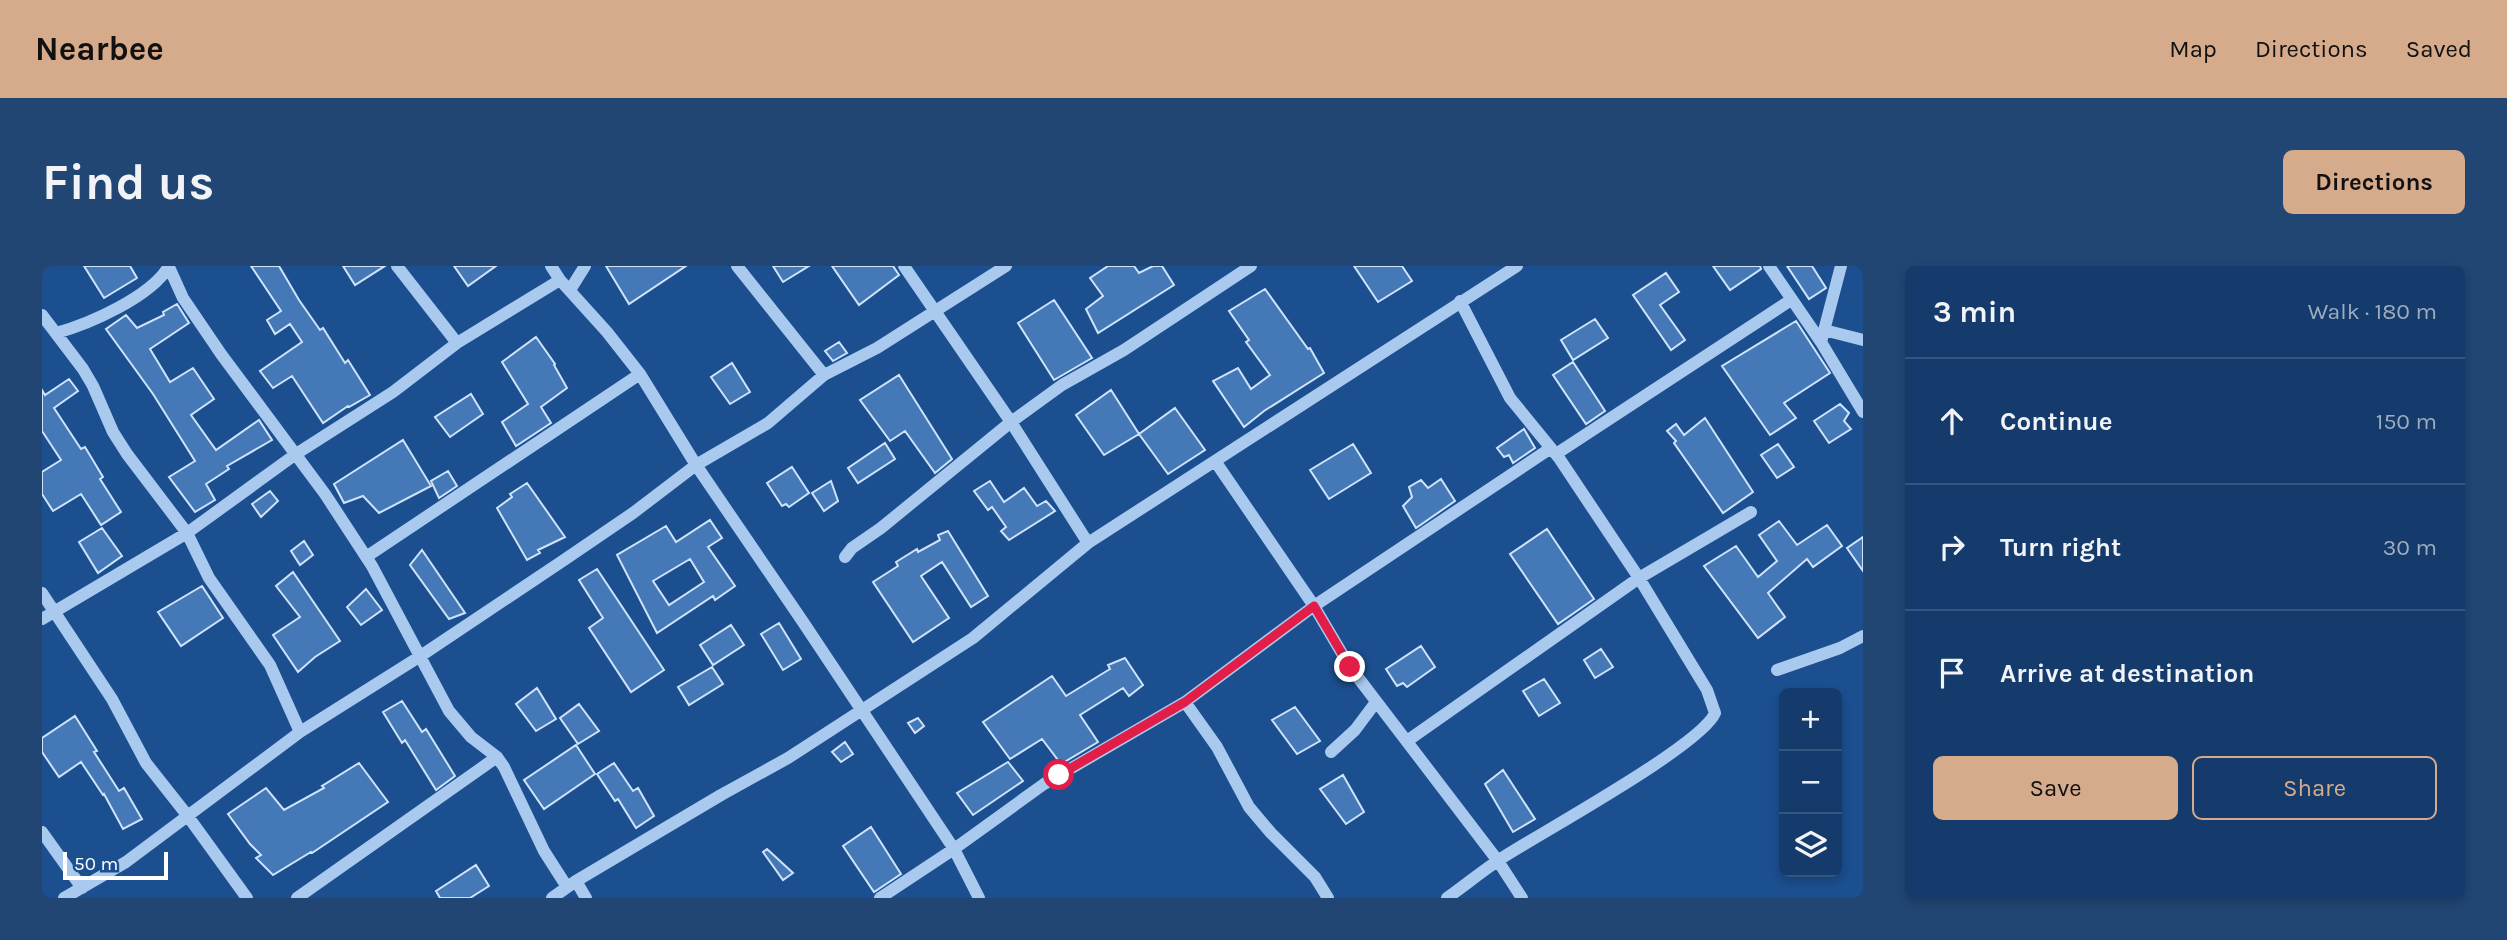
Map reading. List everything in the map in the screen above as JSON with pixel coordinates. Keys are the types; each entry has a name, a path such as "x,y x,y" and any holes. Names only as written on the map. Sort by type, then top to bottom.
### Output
{"street":[{"path":"56,333 84,325 147,290 158,282 169,266"},
{"path":"169,266 184,298 221,354 296,454 366,557 438,693 458,724 498,757 544,851 586,898"},
{"path":"397,266 457,343"},
{"path":"551,266 640,374 696,465 954,849 979,898"},
{"path":"42,619 187,533 296,454 393,392 457,343 565,285 585,266"},
{"path":"737,266 824,375"},
{"path":"904,266 1011,422 1088,543"},
{"path":"64,898 126,862 300,732 419,657 633,513 696,465 768,423 824,375 877,348 1006,266"},
{"path":"845,557 852,548 1062,385 1124,349 1251,266"},
{"path":"552,898 721,794 788,758 973,638 1088,543 1517,266"},
{"path":"1769,266 1791,300 1822,336 1863,412"},
{"path":"1822,336 1841,266"},
{"path":"880,898 1044,784 1185,702 1314,606 1791,300"},
{"path":"1447,898 1498,861 1671,753 1711,722 1714,713 1707,690 1639,578 1554,451 1510,398 1460,301"},
{"path":"42,315 93,386 113,432 127,454 187,533 209,578 270,665 300,732"},
{"path":"1822,336 1863,340"},
{"path":"366,557 640,374"},
{"path":"1215,461 1314,606 1350,667 1498,861 1522,898"},
{"path":"1407,741 1639,578 1751,512"},
{"path":"42,593 112,699 146,763 247,898"},
{"path":"1777,670 1840,648 1863,636"},
{"path":"1185,702 1217,747 1249,807 1315,877 1328,898"},
{"path":"1331,752 1355,730 1376,702"},
{"path":"297,898 498,757"},
{"path":"42,832 82,887"}],"building":[{"path":"84,266 130,266 137,278 104,298"},
{"path":"251,266 279,266 320,330 323,328 345,363 348,360 370,395 323,423 292,376 273,388 260,371 302,342 290,324 275,334 267,320 281,311"},
{"path":"343,266 385,266 355,285"},
{"path":"454,266 496,266 468,286"},
{"path":"606,266 686,266 629,304"},
{"path":"773,266 809,266 783,282"},
{"path":"832,266 893,266 899,275 859,305"},
{"path":"1108,266 1134,266 1139,273 1153,266 1162,266 1174,285 1098,333 1086,309 1103,296 1090,278"},
{"path":"1354,266 1402,266 1412,281 1378,302"},
{"path":"1713,266 1760,266 1761,269 1730,290"},
{"path":"1787,266 1812,266 1826,288 1809,299"},
{"path":"1666,273 1679,292 1660,305 1685,340 1671,350 1633,295"},
{"path":"1265,289 1308,349 1310,348 1324,373 1244,427 1213,381 1238,368 1251,389 1270,375 1246,342 1249,340 1229,311"},
{"path":"1054,300 1092,358 1054,380 1018,323"},
{"path":"177,304 189,323 150,349 170,382 193,368 214,399 191,415 216,450 259,420 272,440 227,466 229,469 206,484 215,500 195,512 169,477 195,461 153,394 106,329 126,315 137,328 164,315 163,312"},
{"path":"1595,319 1608,338 1573,360 1561,340"},
{"path":"1796,321 1830,373 1784,403 1796,418 1770,435 1722,366"},
{"path":"536,337 555,364 567,388 541,407 551,423 516,446 502,422 528,404 502,362"},
{"path":"839,342 847,353 833,361 825,351"},
{"path":"1573,362 1605,411 1586,424 1553,375"},
{"path":"732,363 750,392 730,404 711,377"},
{"path":"899,375 952,459 935,473 905,431 890,441 860,400"},
{"path":"69,379 78,391 54,408 81,449 85,447 103,477 100,479 121,512 101,525 81,494 53,511 42,494 42,472 61,460 42,431 42,390 45,395"},
{"path":"1111,390 1139,434 1104,455 1076,415"},
{"path":"471,394 483,414 450,437 435,417"},
{"path":"1840,404 1849,413 1844,421 1851,429 1829,443 1814,421"},
{"path":"1175,408 1205,450 1168,474 1139,434"},
{"path":"1705,418 1753,492 1723,513 1667,431 1676,424 1684,435"},
{"path":"1524,429 1535,448 1513,463 1509,455 1504,457 1497,448"},
{"path":"403,440 431,486 379,513 363,496 344,503 334,484"},
{"path":"885,443 895,459 858,483 848,468"},
{"path":"1353,444 1371,473 1329,499 1310,470"},
{"path":"1778,444 1794,467 1777,478 1761,455"},
{"path":"792,467 809,493 789,507 786,504 782,506 767,483"},
{"path":"448,471 457,486 439,498 431,481"},
{"path":"1441,479 1455,501 1416,528 1403,506 1412,497 1409,487 1421,480 1428,488"},
{"path":"831,481 838,501 824,511 812,493"},
{"path":"990,481 1004,502 1024,488 1037,506 1046,501 1055,511 1009,540 1001,531 1006,527 992,507 988,510 974,491"},
{"path":"527,483 565,537 538,550 540,553 527,560 497,508 512,497 510,494"},
{"path":"270,491 278,501 261,517 252,504"},
{"path":"710,520 722,538 708,547 735,586 715,600 713,596 657,633 617,555 666,526 676,542","holes":["690,559 704,582 669,605 653,581"]},
{"path":"1779,521 1797,545 1827,525 1842,546 1813,567 1807,559 1768,593 1785,617 1758,638 1704,566 1736,546 1758,577 1777,561 1759,535"},
{"path":"102,528 122,556 98,573 79,542"},
{"path":"1547,529 1594,599 1558,624 1510,554"},
{"path":"948,531 988,596 971,607 942,562 921,576 949,618 913,642 873,582 898,566 896,562 917,549 918,552 940,540 938,535"},
{"path":"1863,537 1863,571 1847,548"},
{"path":"304,541 313,555 300,565 291,551"},
{"path":"422,550 465,613 449,619 410,565"},
{"path":"597,569 664,670 631,692 589,628 603,618 579,580"},
{"path":"293,572 340,641 298,672 273,635 300,617 276,586"},
{"path":"202,586 223,618 181,646 158,612"},
{"path":"366,589 382,610 361,625 347,607"},
{"path":"779,623 801,659 783,670 761,634"},
{"path":"731,625 744,645 713,665 700,645"},
{"path":"1421,646 1435,667 1407,687 1403,683 1397,686 1386,669"},
{"path":"1601,649 1613,667 1595,678 1584,660"},
{"path":"1125,658 1143,685 1129,696 1123,688 1080,715 1098,742 1061,764 1042,739 1010,759 983,722 1052,676 1066,696 1110,669 1108,665"},
{"path":"712,667 723,684 689,705 678,687"},
{"path":"1544,679 1560,703 1539,716 1523,691"},
{"path":"537,688 556,719 536,731 516,704"},
{"path":"402,701 422,732 426,729 455,776 436,790 405,740 402,743 383,712"},
{"path":"579,704 599,731 578,744 560,718"},
{"path":"1295,707 1320,741 1297,754 1272,720"},
{"path":"75,716 119,791 124,788 142,819 123,829 104,794 81,762 59,777 42,752 42,738"},
{"path":"918,718 924,726 915,733 908,723"},
{"path":"845,742 853,754 841,762 832,752"},
{"path":"576,745 595,774 544,809 524,780"},
{"path":"1008,762 1023,781 973,815 957,793"},
{"path":"359,763 388,802 312,853 273,875 256,858 261,855 228,814 266,788 284,810 324,788 322,786"},
{"path":"614,763 633,791 638,788 654,816 636,828 618,799 615,801 597,774"},
{"path":"1503,770 1535,819 1513,832 1485,784"},
{"path":"1343,775 1364,812 1346,824 1320,789"},
{"path":"871,827 901,874 874,892 843,846"},
{"path":"767,849 793,873 783,880 763,852"},
{"path":"476,865 489,886 470,898 440,898 436,891"}],"route":[{"path":"1059,775 1185,702 1314,606 1350,667"}]}
